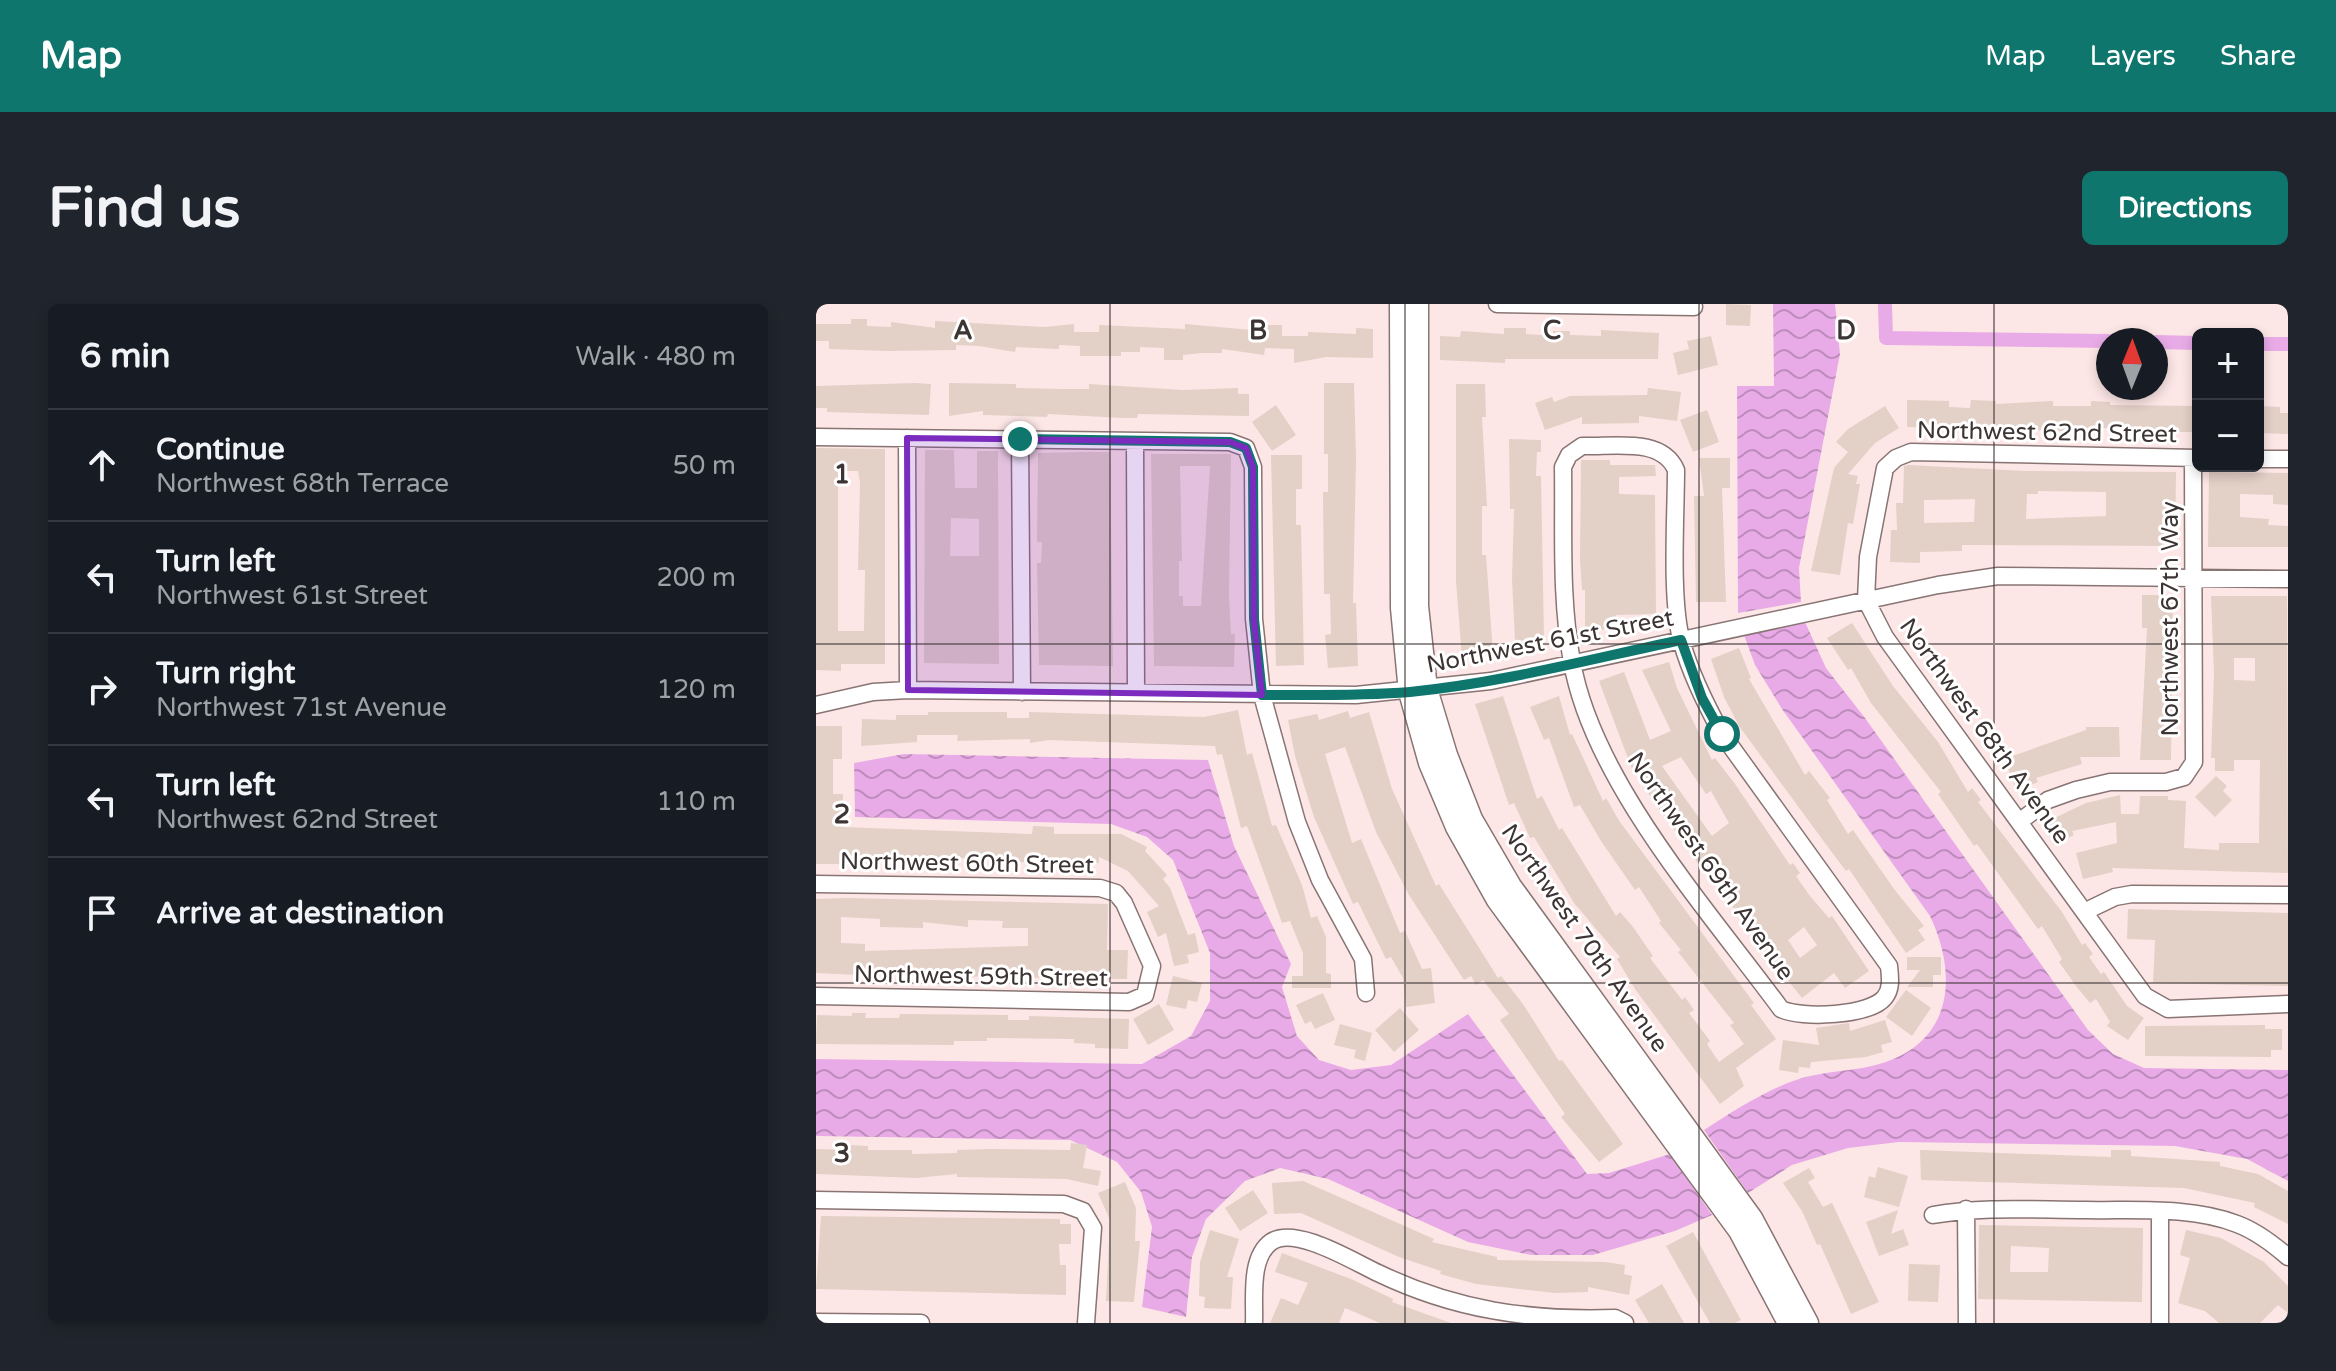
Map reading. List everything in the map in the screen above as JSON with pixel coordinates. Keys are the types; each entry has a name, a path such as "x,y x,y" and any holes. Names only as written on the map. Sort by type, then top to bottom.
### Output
{"street":[{"name":"Northwest 70th Avenue","path":"1400,304 1401,608 1429,763 1456,827 1497,900 1739,1231 1788,1323"},
{"name":"Northwest 70th Avenue","path":"1418,304 1418,690 1472,819 1511,886 1752,1218 1808,1323"},
{"path":"1497,304 1694,307"},
{"path":"816,437 1230,442 1246,448 1253,467 1254,619 1262,695 1297,822 1320,880 1363,959 1366,993"},
{"path":"907,438 908,690"},
{"path":"1020,439 1022,692"},
{"path":"1135,441 1136,692"},
{"name":"Northwest 69th Avenue","path":"1582,446 1659,449 1671,457 1676,470 1676,570 1681,640 1702,698 1722,734 1889,966 1891,983 1885,997 1874,1006 1808,1017 1795,1016 1781,1009 1633,805 1589,721 1572,663 1564,602 1563,467 1569,455 1582,446"},
{"name":"Northwest 62nd Street","path":"1896,458 1911,452 2192,458"},
{"name":"Northwest 68th Avenue","path":"1896,458 1885,468 1868,557 1866,600 1885,637 2145,996 2168,1009 2288,1004"},
{"path":"2264,459 2288,459"},
{"name":"Northwest 67th Way","path":"2019,822 2048,800 2076,790 2110,782 2166,782 2184,777 2194,762 2192,577 2196,472"},
{"name":"Northwest 61st Street","path":"816,705 873,692 908,690 1262,695 1418,690 1572,663 1866,600 1998,576 2288,579"},
{"name":"Northwest 60th Street","path":"816,884 1100,888 1116,893 1124,903 1152,966 1145,995"},
{"path":"2086,911 2115,897 2132,894 2288,895"},
{"name":"Northwest 59th Street","path":"816,996 1129,1002 1145,995"},
{"path":"816,1200 1064,1204 1083,1211 1093,1228 1086,1323"},
{"path":"1966,1209 1967,1323"},
{"path":"1933,1215 1966,1209 2160,1211 2236,1224 2271,1242 2288,1257"},
{"path":"2160,1211 2160,1323"},
{"path":"1254,1323 1257,1260 1271,1242 1289,1236 1309,1241 1411,1289 1496,1314 1543,1319 1620,1320"},
{"path":"816,1322 921,1323"}],"highlighted area":[{"path":"907,438 1230,442 1246,448 1253,467 1254,619 1262,695 908,690"}],"water":[{"path":"1773,304 1835,304 1840,354 1799,568 1801,602 1738,613 1737,386 1774,386"},
{"path":"1805,622 1826,668 2088,1030 2113,1054 2144,1068 2288,1070 2288,1181 2247,1159 2175,1146 1899,1142 1848,1148 1792,1165 1748,1193 1704,1130 1748,1102 1784,1085 1818,1074 1875,1065 1909,1051 1925,1037 1937,1020 1944,1001 1946,981 1939,938 1930,916 1782,709 1755,665 1744,635"},
{"path":"904,754 1208,760 1234,846 1291,964 1282,987 1297,1036 1319,1060 1351,1070 1391,1065 1468,1014 1587,1174 1609,1173 1670,1154 1712,1215 1675,1231 1593,1255 1531,1255 1468,1242 1328,1179 1280,1168 1245,1181 1206,1219 1192,1257 1186,1317 1142,1307 1152,1227 1141,1192 1117,1162 1070,1140 816,1136 816,1059 1142,1064 1191,1036 1210,1001 1210,953 1173,860 1147,837 1111,824 855,817 854,763"}],"building":[{"path":"1726,304 1751,305 1750,326 1726,325"},
{"path":"851,319 867,319 867,326 891,327 891,322 935,328 935,321 1045,327 1074,324 1074,332 1099,332 1099,325 1185,329 1185,324 1263,331 1264,325 1282,325 1282,336 1308,336 1308,332 1356,334 1356,328 1373,329 1373,358 1326,357 1294,363 1294,349 1265,348 1264,355 1222,349 1222,353 1183,355 1183,360 1164,360 1164,348 1140,347 1140,352 1121,352 1121,356 1080,356 1080,346 1059,345 1059,349 1016,347 1015,352 956,345 956,350 887,351 829,349 829,341 816,341 816,324 851,324"},
{"path":"1504,328 1526,328 1526,334 1553,336 1553,331 1601,336 1601,330 1659,333 1658,359 1505,359 1505,363 1440,360 1440,336 1460,337 1461,331 1504,334"},
{"path":"1711,336 1718,365 1678,375 1673,353 1689,349 1687,341"},
{"path":"949,383 1016,384 1016,388 1060,389 1089,389 1089,384 1183,390 1238,388 1238,394 1249,394 1249,416 1138,414 1137,418 1123,418 1048,414 1047,417 983,415 983,411 949,416"},
{"path":"1324,383 1354,383 1353,603 1356,603 1358,666 1328,668 1325,635 1331,634 1330,594 1324,594 1323,492 1328,492 1328,454 1324,454"},
{"path":"931,384 929,415 827,412 827,408 816,408 816,386"},
{"path":"1456,384 1485,384 1486,417 1482,417 1487,506 1482,506 1482,555 1486,555 1493,653 1462,658 1456,581"},
{"path":"1648,388 1681,392 1677,421 1639,416 1639,423 1582,424 1582,417 1545,430 1535,403 1552,397 1554,402 1570,396 1647,395"},
{"path":"1907,400 1949,401 1949,407 1970,408 1971,400 1996,401 1996,404 2053,401 2053,406 2091,406 2091,401 2110,402 2110,405 2192,406 2192,432 2127,432 2127,428 2103,428 2103,432 1907,427"},
{"path":"1276,405 1296,435 1272,451 1252,422"},
{"path":"1885,406 1899,428 1875,443 1848,474 1858,476 1856,484 1860,484 1853,524 1848,523 1840,575 1811,571 1834,468 1848,452 1836,442 1848,429"},
{"path":"2264,406 2280,407 2280,413 2288,413 2288,434 2264,433"},
{"path":"1707,410 1719,442 1693,452 1680,420"},
{"path":"1509,439 1541,440 1536,476 1541,476 1544,640 1515,641 1512,579 1514,509 1510,509"},
{"path":"816,448 885,449 885,664 841,664 841,671 816,670","holes":["838,471 858,471 858,570 865,570 864,631 838,631"]},
{"path":"925,450 954,450 955,488 977,488 977,451 998,451 999,664 924,663","holes":["951,518 979,519 979,556 950,556"]},
{"path":"1110,452 1113,666 1039,665 1037,563 1041,563 1042,542 1037,542 1038,453"},
{"path":"1151,454 1231,454 1229,596 1231,634 1235,634 1234,667 1154,666","holes":["1180,466 1210,466 1201,606 1183,606 1183,596 1179,596 1179,561 1182,561"]},
{"path":"1271,455 1302,455 1302,489 1296,489 1296,525 1301,525 1304,665 1276,666"},
{"path":"1699,458 1730,458 1730,488 1722,488 1726,602 1696,602 1694,496 1704,496"},
{"path":"1581,460 1610,460 1610,465 1655,465 1656,476 1619,477 1619,494 1655,495 1656,614 1616,615 1616,630 1585,629 1585,590 1582,590 1580,559"},
{"path":"1904,466 2176,472 2175,546 1962,545 1962,551 1920,552 1920,563 1890,562 1891,530 1897,530 1896,503 1903,503","holes":["2038,491 2106,492 2106,516 2026,519 2027,494 2038,494","1975,499 1974,522 1924,523 1924,500"]},
{"path":"2209,472 2288,473 2288,505 2273,504 2273,495 2240,494 2240,517 2269,519 2268,525 2288,526 2288,547 2208,547"},
{"path":"2142,595 2173,595 2171,760 2140,760 2147,628 2142,628"},
{"path":"2211,596 2287,596 2288,873 2112,868 2113,872 2083,879 2076,853 2117,843 2116,822 2072,831 2074,835 2053,845 2044,823 2086,803 2120,795 2121,814 2139,814 2140,796 2168,796 2168,800 2186,801 2184,848 2219,850 2219,843 2259,843 2260,760 2234,760 2234,771 2215,771 2215,758 2211,758 2214,674","holes":["2234,658 2255,658 2255,681 2234,680"]},
{"path":"1852,623 1893,686 1938,742 1968,792 1972,788 1981,800 1978,802 2062,912 2082,945 2085,943 2093,954 2089,957 2101,974 2104,972 2127,1006 2144,1018 2128,1040 2107,1026 2110,1022 2096,999 2090,1003 2076,986 2059,962 2062,959 2042,926 2038,929 1977,844 1974,846 1938,794 1941,792 1871,703 1851,668 1848,670 1827,638"},
{"path":"1739,648 1749,679 1805,775 1809,771 1830,798 1827,800 1848,834 1853,830 1924,926 1918,930 1925,940 1906,953 1849,869 1846,871 1739,726 1724,697 1711,659"},
{"path":"1669,662 1677,688 1712,760 1715,758 1735,784 1790,865 1793,863 1800,873 1796,876 1810,896 1829,918 1832,916 1869,971 1845,988 1834,973 1802,998 1778,968 1776,970 1716,882 1713,884 1660,810 1644,787 1637,766 1632,769 1599,681 1624,672 1650,740 1671,731 1642,670","holes":["1681,757 1706,794 1711,791 1729,823 1712,836 1662,766","1804,927 1817,945 1800,958 1788,940"]},
{"path":"1503,696 1537,799 1542,796 1559,830 1562,828 1616,916 1620,912 1633,927 1653,956 1650,958 1682,1000 1685,997 1694,1010 1689,1013 1710,1041 1707,1044 1719,1062 1744,1044 1730,1025 1734,1023 1678,952 1681,950 1659,923 1661,921 1639,887 1635,890 1580,805 1574,807 1549,738 1544,740 1530,707 1559,696 1570,735 1603,801 1606,798 1620,822 1754,1003 1751,1005 1776,1039 1736,1068 1744,1086 1720,1104 1635,989 1617,959 1620,957 1574,903 1534,837 1530,838 1514,803 1509,805 1475,704"},
{"path":"1238,710 1247,755 1252,753 1272,826 1276,825 1302,885 1311,918 1317,916 1326,937 1326,973 1331,974 1331,988 1292,988 1292,976 1303,976 1303,953 1290,921 1282,923 1247,826 1241,828 1222,754 1217,755 1215,746 1049,740 1030,743 1030,739 957,741 958,735 917,735 917,742 861,746 862,719 896,720 896,715 1007,712 1007,718 1029,718 1029,712 1204,717"},
{"path":"1348,711 1350,718 1369,712 1392,789 1436,886 1439,884 1498,978 1501,976 1523,1004 1559,1061 1562,1060 1623,1144 1599,1162 1561,1117 1565,1114 1500,1020 1509,1014 1483,980 1476,985 1471,976 1464,980 1409,895 1376,832 1345,747 1325,754 1352,843 1361,839 1400,933 1405,931 1422,969 1431,968 1435,1003 1406,1007 1403,978 1391,957 1386,959 1358,902 1353,904 1314,817 1295,756 1288,720 1317,714 1319,720"},
{"path":"816,726 842,726 842,759 833,759 833,794 843,794 843,827 1032,834 1033,826 1054,827 1054,834 1121,834 1147,847 1145,851 1167,875 1163,879 1170,888 1188,935 1195,933 1199,952 1187,955 1189,963 1174,966 1166,933 1158,937 1147,912 1159,906 1128,871 1099,857 1099,863 1064,861 1064,865 960,858 960,862 893,862 893,856 840,856 840,864 816,864"},
{"path":"2086,727 2119,727 2120,757 2080,757 2082,764 2036,778 2038,782 2017,791 2004,759 2086,730"},
{"path":"2216,776 2227,786 2223,791 2232,800 2215,817 2195,797"},
{"path":"816,899 1108,904 1107,950 1128,950 1127,979 939,976 859,970 858,975 816,973","holes":["841,917 880,919 880,927 923,928 923,922 968,927 968,920 1003,921 1002,928 1028,928 1028,946 865,951 865,944 841,943"]},
{"path":"2128,909 2288,913 2288,986 2153,983 2155,940 2127,939"},
{"path":"1907,957 1941,957 1941,975 1933,975 1933,987 1907,987 1920,970 1907,970"},
{"path":"1173,976 1202,983 1197,1002 1188,1000 1186,1009 1166,1005"},
{"path":"1906,990 1931,1008 1912,1036 1886,1017"},
{"path":"1323,993 1335,1020 1315,1029 1311,1021 1305,1024 1296,1005"},
{"path":"1159,1004 1174,1030 1148,1045 1133,1019"},
{"path":"1400,1008 1419,1030 1394,1052 1375,1030"},
{"path":"852,1013 866,1013 865,1018 899,1018 900,1014 1008,1015 1008,1020 1029,1020 1029,1016 1129,1019 1128,1049 1095,1048 1095,1044 1074,1043 1074,1039 987,1038 987,1041 954,1041 954,1045 816,1044 817,1015 852,1016"},
{"path":"1885,1020 1892,1042 1881,1045 1883,1052 1866,1057 1811,1062 1810,1068 1799,1067 1798,1073 1779,1070 1783,1040 1819,1045 1816,1028 1849,1023 1850,1031"},
{"path":"1340,1024 1372,1033 1365,1061 1354,1058 1356,1050 1334,1045"},
{"path":"2265,1025 2265,1029 2282,1029 2282,1050 2271,1050 2271,1057 2145,1056 2145,1026"},
{"path":"1071,1143 1087,1145 1083,1168 1101,1171 1098,1186 1067,1179 957,1177 957,1174 916,1178 816,1174 816,1149 850,1150 850,1145 868,1146 868,1150 912,1150 912,1154 957,1153 957,1150 990,1149 1070,1150"},
{"path":"1920,1150 2111,1157 2111,1150 2131,1150 2131,1156 2220,1162 2220,1166 2258,1174 2288,1191 2288,1224 2254,1207 2255,1203 2184,1188 1921,1180"},
{"path":"1878,1167 1908,1176 1899,1207 1864,1197 1869,1176 1875,1178"},
{"path":"1809,1168 1815,1178 1808,1182 1823,1207 1832,1203 1879,1302 1851,1314 1820,1244 1817,1245 1802,1211 1783,1183"},
{"path":"1303,1181 1434,1239 1432,1242 1497,1257 1497,1260 1625,1265 1624,1274 1632,1276 1629,1295 1588,1287 1588,1292 1555,1293 1476,1284 1440,1274 1441,1271 1399,1257 1301,1213 1274,1214 1272,1183"},
{"path":"1125,1182 1136,1208 1135,1241 1140,1241 1134,1302 1106,1301 1110,1220 1098,1193"},
{"path":"1253,1190 1268,1213 1240,1231 1225,1208"},
{"path":"1898,1210 1891,1234 1903,1229 1909,1245 1879,1256 1866,1222"},
{"path":"821,1216 1060,1219 1060,1224 1071,1224 1071,1244 1059,1244 1060,1265 1066,1265 1066,1295 816,1289"},
{"path":"1979,1225 2143,1228 2142,1302 1978,1299","holes":["2011,1246 2049,1248 2048,1272 2010,1272"]},
{"path":"1210,1230 1239,1239 1227,1277 1233,1277 1231,1309 1204,1308 1205,1297 1199,1296 1200,1262"},
{"path":"2186,1230 2221,1238 2264,1262 2288,1286 2288,1313 2278,1305 2260,1323 2219,1323 2205,1311 2178,1303 2190,1258 2180,1255"},
{"path":"1693,1232 1741,1320 1735,1323 1710,1323 1666,1246"},
{"path":"1282,1253 1351,1279 1393,1299 1392,1302 1451,1323 1380,1323 1345,1308 1339,1323 1270,1323 1281,1298 1298,1305 1308,1283 1275,1272"},
{"path":"1909,1264 1940,1265 1938,1302 1908,1301"},
{"path":"1662,1284 1684,1323 1649,1323 1635,1300"}],"waterway":[{"path":"1885,304 1886,338 2096,341"},
{"path":"2168,342 2192,343"},
{"path":"2264,344 2288,344"}],"route":[{"path":"1020,439 1230,442 1246,448 1253,467 1254,619 1262,695 1409,692 1491,681 1681,640 1702,698 1722,734"}]}
